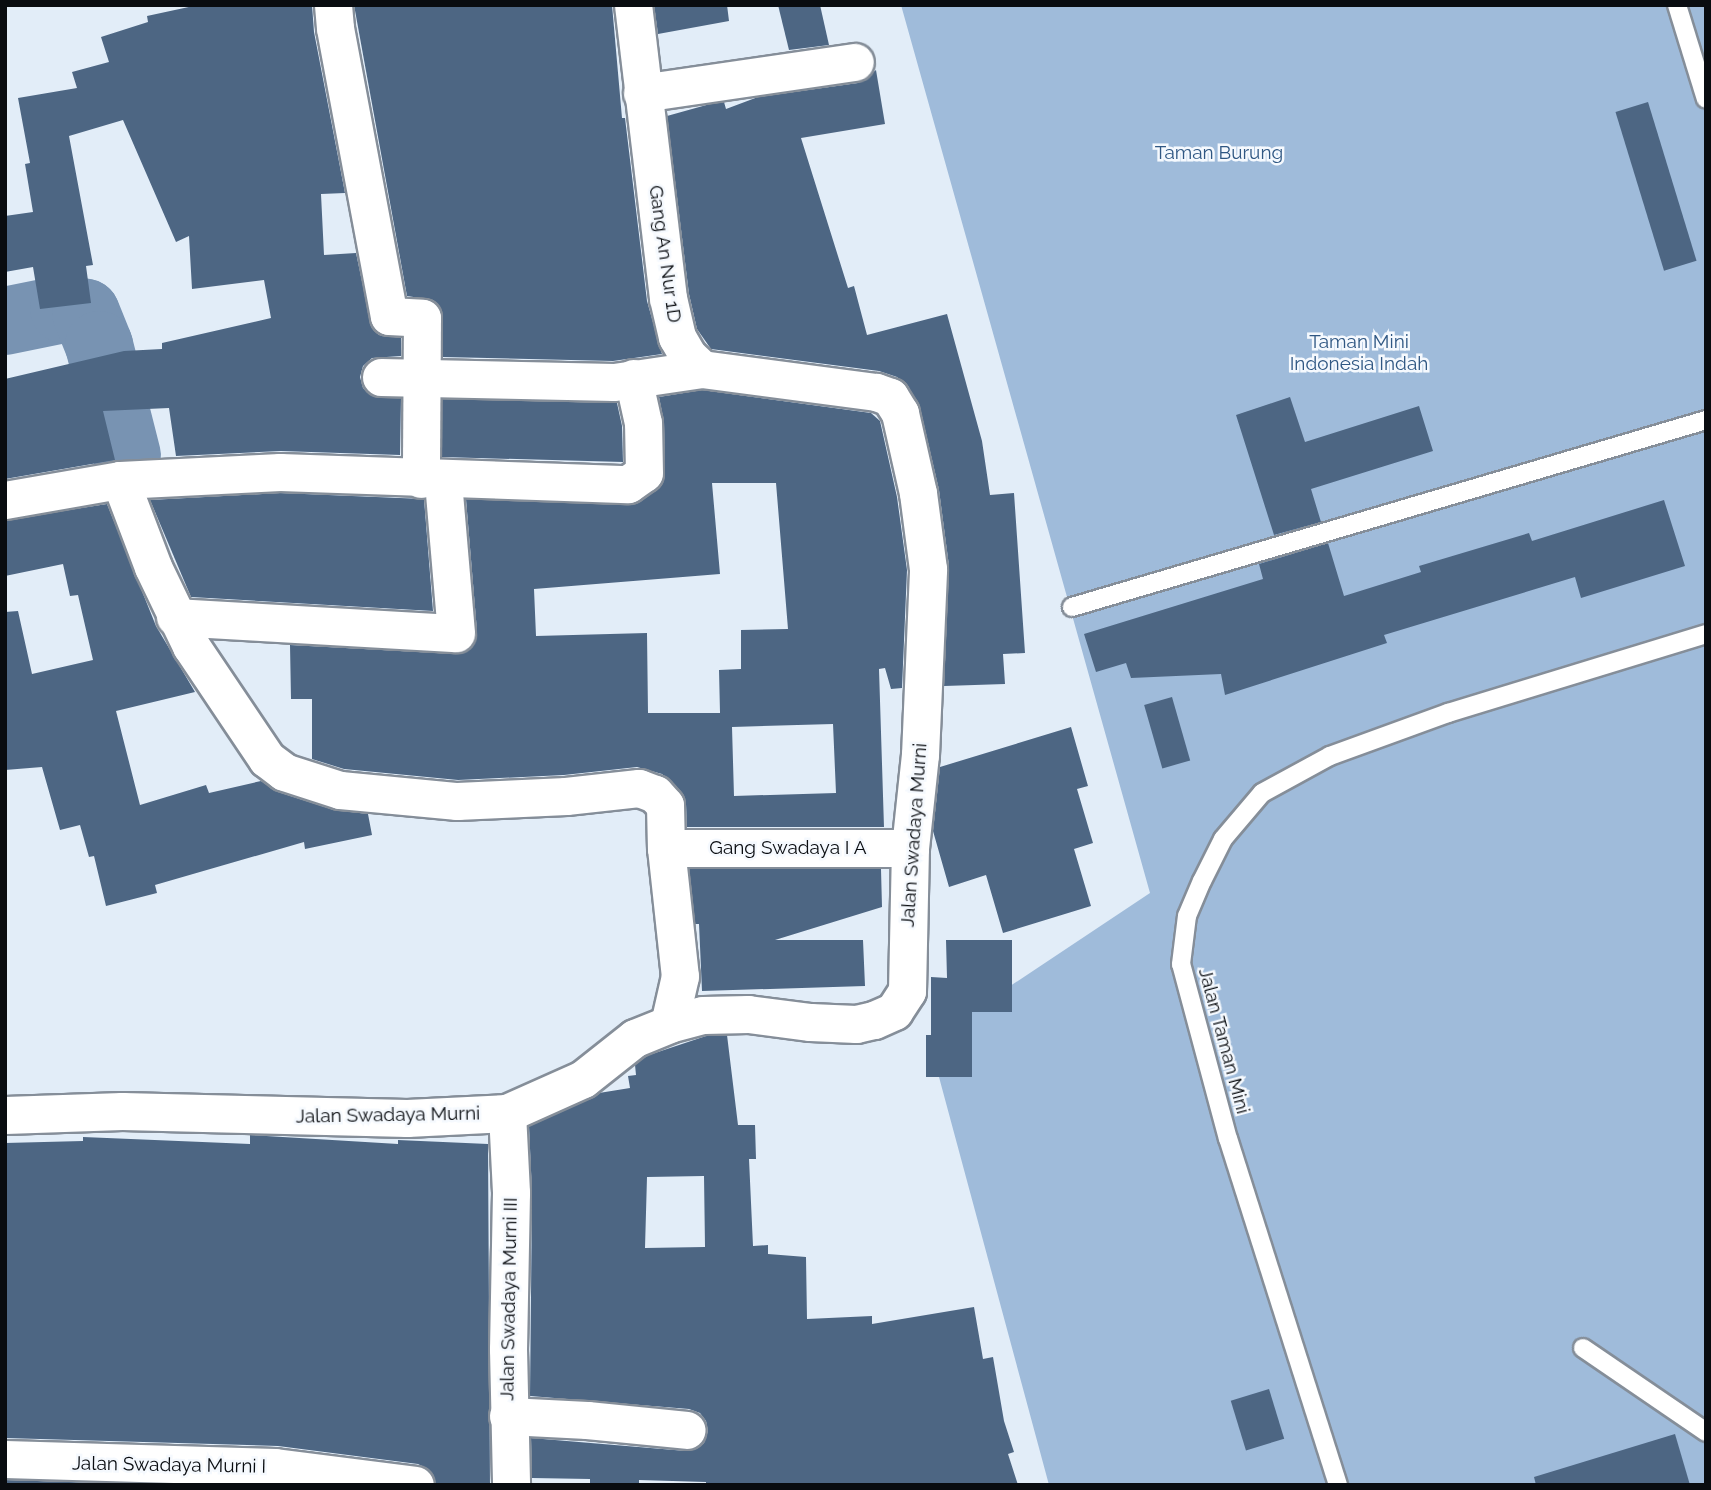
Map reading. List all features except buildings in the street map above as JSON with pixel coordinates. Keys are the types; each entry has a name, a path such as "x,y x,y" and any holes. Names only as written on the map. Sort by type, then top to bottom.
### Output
{"street":[{"name":"Gang An Nur 1D","path":"633,5 671,311 677,337 688,356 702,369"},
{"path":"175,617 456,633 432,479 422,318 389,316 334,17"},
{"path":"642,93 855,62"},
{"path":"382,377 614,382 702,369"},
{"name":"Jalan Swadaya Murni","path":"5,1115 122,1111 407,1118 507,1113 583,1079 635,1038 669,1024 703,1015 748,1014 810,1022 856,1024 894,1011 907,991 910,848 920,755 928,569 918,493 900,413 890,397 876,393 702,369"},
{"path":"5,500 134,479 280,472 628,484 644,473 643,423 633,379"},
{"path":"134,479 175,617 214,683 267,759 284,772 340,790 457,801 566,796 639,788 656,794 666,805 666,848 680,975 669,1024"},
{"name":"Gang Swadaya I A","path":"666,848 910,848"},
{"name":"Jalan Swadaya Murni III","path":"507,1113 511,1193 508,1416 511,1485"},
{"path":"508,1416 587,1420 687,1430"},
{"name":"Jalan Swadaya Murni I","path":"5,1459 275,1467 415,1485"}],"lane":[{"path":"1677,5 1706,99"},
{"path":"1072,607 1706,420"},
{"name":"Jalan Taman Mini","path":"1338,1485 1228,1139 1181,964 1186,916 1223,839 1262,793 1331,755 1448,713 1706,634"},
{"path":"1583,1348 1706,1432"}],"green space":[{"name":"Taman Mini Indonesia Indah","path":"901,5 1706,5 1706,1485 1049,1485 929,1040 1150,893"}],"waterway":[{"path":"5,321 64,309 86,313 99,345 127,456"}],"park label":[{"name":"Taman Burung","path":"1219,153"}]}
